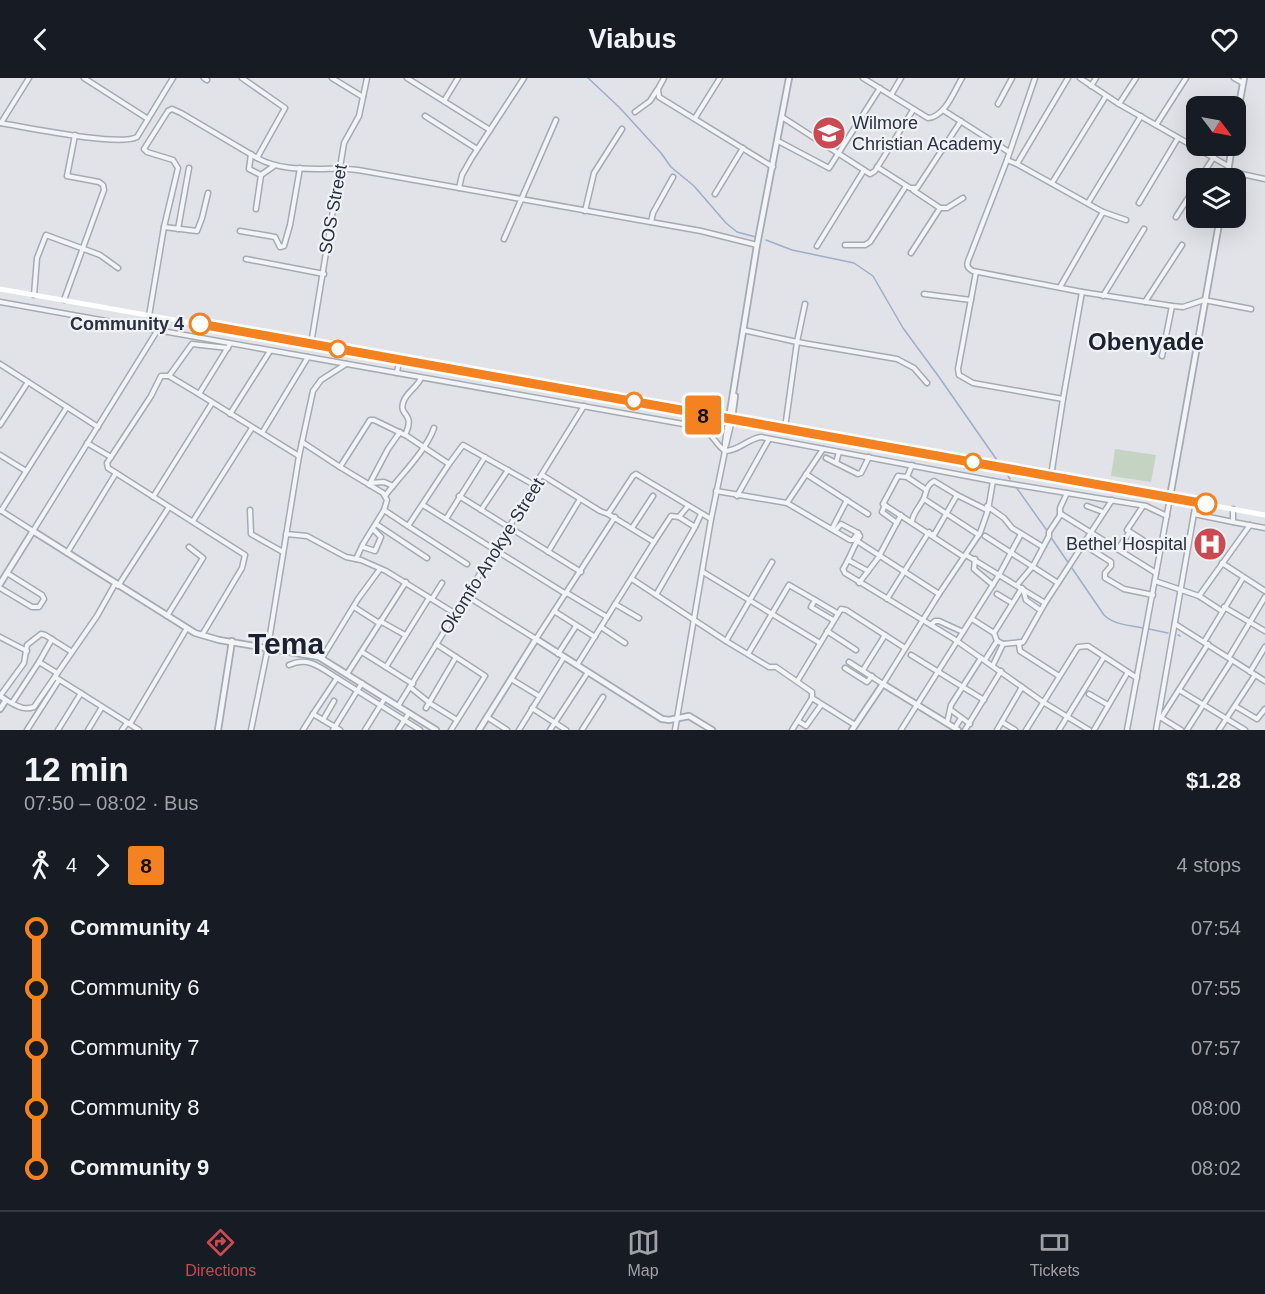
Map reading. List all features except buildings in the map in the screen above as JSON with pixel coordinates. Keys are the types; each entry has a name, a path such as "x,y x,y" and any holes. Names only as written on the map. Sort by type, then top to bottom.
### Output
{"main road":[{"path":"0,289 1265,514"}],"street":[{"path":"30,78 0,123 75,135 129,140 136,137 173,78"},
{"path":"84,78 148,118"},
{"path":"242,78 284,105 286,109 257,158"},
{"path":"332,78 363,97"},
{"name":"SOS Street","path":"311,344 339,170 346,139 359,116 367,78"},
{"path":"407,78 490,130"},
{"path":"444,101 458,78"},
{"path":"459,188 462,175 477,149 524,78"},
{"path":"634,112 650,101 664,78"},
{"path":"695,118 720,78"},
{"path":"675,730 716,491 725,452 742,330 789,78"},
{"path":"863,78 928,118 933,118 943,110 962,78"},
{"path":"891,95 901,78"},
{"path":"998,104 1012,78"},
{"path":"1035,78 968,262 968,268 976,272 1103,296 1172,306 1183,307 1204,300 1251,309"},
{"path":"1017,164 1068,78"},
{"path":"1080,78 1119,104 1214,157 1228,168 1230,156"},
{"path":"1091,86 1096,78"},
{"path":"1119,104 1136,78"},
{"path":"1156,125 1186,78"},
{"path":"1234,78 1244,80 1241,96"},
{"path":"778,141 827,167 838,154 880,88"},
{"path":"658,89 659,97 773,167"},
{"path":"1052,183 1106,96"},
{"path":"149,316 164,227 178,168 173,160 147,153 144,148 170,110 181,113 274,166 358,170 701,231 757,245"},
{"path":"782,117 870,174 877,167 913,110"},
{"path":"943,110 1009,152"},
{"path":"425,116 477,149"},
{"path":"1088,203 1141,116"},
{"path":"504,239 556,120"},
{"path":"908,187 914,189 920,185 961,121"},
{"path":"585,211 594,173 622,129"},
{"path":"64,300 84,250 104,189 99,182 67,176 75,135"},
{"path":"1139,203 1178,138"},
{"path":"715,194 743,148"},
{"path":"251,154 249,170 261,175"},
{"path":"1207,168 1214,157"},
{"path":"1007,160 1103,212 1126,220"},
{"path":"261,175 274,166"},
{"path":"877,167 940,208 947,208 963,198"},
{"path":"178,229 189,168"},
{"path":"240,231 275,237 280,247 284,246 300,168"},
{"path":"817,246 864,170"},
{"path":"1246,173 1265,179"},
{"path":"256,209 261,175"},
{"path":"651,222 653,213 673,177"},
{"path":"845,245 865,245 870,242 908,187"},
{"path":"164,227 198,230 208,193"},
{"path":"1176,218 1186,202"},
{"path":"911,253 940,208"},
{"path":"1060,287 1103,212"},
{"path":"1127,730 1218,228"},
{"path":"1103,296 1144,229"},
{"path":"34,295 37,258 46,235 100,255 118,268"},
{"path":"1145,302 1182,245"},
{"path":"246,259 324,274"},
{"path":"976,272 958,369 963,378 973,383 1063,399"},
{"path":"1051,476 1082,292"},
{"path":"924,294 971,300"},
{"path":"0,302 157,330 229,346"},
{"path":"785,428 797,342 805,304"},
{"path":"1162,356 1172,306"},
{"path":"177,334 180,320"},
{"path":"7,573 42,596 44,600 39,608 32,608 0,586 7,573 157,330"},
{"path":"742,330 897,359 914,368 927,383"},
{"path":"169,376 192,344 270,351 700,427 708,431 725,452 736,450 754,438 761,437 993,481 1143,506 1167,516"},
{"path":"199,394 229,346"},
{"path":"230,414 270,351"},
{"path":"262,433 308,357"},
{"path":"397,373 399,360"},
{"path":"251,730 268,647 299,456 314,388 321,380 347,363"},
{"path":"0,364 98,427"},
{"path":"201,636 242,568 244,554 116,473 107,466 107,461 164,374 299,456"},
{"path":"405,435 410,419 403,408 403,402 419,384 421,378"},
{"path":"0,425 27,382"},
{"path":"153,497 212,403"},
{"name":"Okomfo Anokye Street","path":"398,706 584,406"},
{"path":"67,407 1,513 201,636 322,658 409,713 428,728 436,730"},
{"path":"340,467 370,420 400,432 449,464"},
{"path":"193,521 252,428"},
{"path":"385,495 423,448 434,428"},
{"path":"369,484 400,432"},
{"path":"737,496 769,439"},
{"path":"302,442 385,495 387,500 384,510 356,559"},
{"path":"87,443 111,457"},
{"path":"408,526 461,445 536,486"},
{"path":"787,504 823,449"},
{"path":"836,463 839,452"},
{"path":"0,455 26,471"},
{"path":"446,519 485,457"},
{"path":"826,458 858,474 861,473 869,457"},
{"path":"907,477 912,465"},
{"path":"482,510 507,470"},
{"path":"67,552 116,473"},
{"path":"608,514 636,474 711,519"},
{"path":"806,474 868,514"},
{"path":"542,475 654,542"},
{"path":"897,523 882,512 885,505 883,502 898,476 907,477 925,489"},
{"path":"912,521 913,513 924,498 925,489 934,481 957,495 987,508 1043,547"},
{"path":"812,698 853,728 979,536 993,481"},
{"path":"369,484 384,482 393,486"},
{"path":"716,491 787,504 852,541 858,533"},
{"path":"994,633 1043,547 1067,493"},
{"path":"930,533 934,535 957,495"},
{"path":"459,496 581,572"},
{"path":"632,528 653,496"},
{"path":"924,498 979,536"},
{"path":"548,552 580,499"},
{"path":"834,530 847,500"},
{"path":"1059,676 1020,651 1019,644 1023,642 1040,610 1112,500"},
{"path":"1156,730 1196,502"},
{"path":"423,505 607,617"},
{"path":"885,505 1045,603"},
{"path":"679,517 688,506"},
{"path":"1087,506 1103,512"},
{"path":"1118,549 1129,532 1128,527 1143,506"},
{"path":"27,730 72,652 169,507"},
{"path":"1233,509 1233,522"},
{"path":"250,510 251,534 283,552"},
{"path":"384,510 467,564"},
{"path":"656,595 701,514"},
{"path":"1194,514 1265,528"},
{"path":"859,583 880,555 901,515"},
{"path":"1059,515 1063,515 1156,573"},
{"path":"577,665 671,516 679,517 695,527"},
{"path":"479,730 615,517"},
{"path":"376,524 427,558"},
{"path":"834,530 841,524 858,533"},
{"path":"1199,596 1250,525"},
{"path":"363,547 375,551 378,549 381,536 373,529"},
{"path":"1129,532 1160,551"},
{"path":"858,533 860,535 850,552 844,571 859,583 932,625 993,665 1043,702 1089,730"},
{"path":"887,599 930,533"},
{"path":"286,534 304,535 346,557 380,569 406,582 456,614"},
{"path":"901,730 958,643 1022,534"},
{"path":"985,536 1058,583"},
{"path":"857,541 939,594"},
{"path":"1083,544 1111,561 1105,578 1124,590 1153,595"},
{"path":"167,617 202,558 189,547"},
{"path":"848,560 868,571"},
{"path":"975,560 974,569 993,585"},
{"path":"726,641 772,562"},
{"path":"1222,563 1265,591"},
{"path":"322,658 380,569"},
{"path":"703,572 820,644"},
{"path":"1160,717 1179,690 1223,609 1243,578"},
{"path":"632,579 726,641 769,667 776,667 798,680 812,692 812,698 792,730"},
{"path":"1155,581 1199,596 1265,631"},
{"path":"347,674 406,582"},
{"path":"386,667 405,635 442,583"},
{"path":"748,654 790,585 837,613"},
{"path":"1020,588 1026,600 1040,610"},
{"path":"997,594 1012,603"},
{"path":"467,596 662,719 689,716 712,730"},
{"path":"1187,730 1230,658 1248,621 1265,597"},
{"path":"814,600 811,607 833,621"},
{"path":"615,604 639,618"},
{"path":"354,607 405,635"},
{"path":"798,680 841,609 905,648"},
{"path":"554,611 595,637"},
{"path":"972,619 994,633 997,641 1003,644 1023,642"},
{"path":"932,625 935,621 939,621 963,632"},
{"path":"1175,624 1265,681"},
{"path":"558,654 576,626"},
{"path":"601,627 625,642"},
{"path":"122,730 128,724 187,628"},
{"path":"827,632 856,650"},
{"path":"57,677 34,707 28,709 23,709 0,696 22,666 27,645 41,634 72,652"},
{"path":"862,670 885,635"},
{"path":"0,637 27,651"},
{"path":"12,703 52,639"},
{"path":"218,730 232,641"},
{"path":"952,728 951,705 997,641"},
{"path":"436,644 485,676 451,730"},
{"path":"993,665 1003,644"},
{"path":"1026,730 1078,647 1088,646 1137,678"},
{"path":"1250,672 1265,648"},
{"path":"362,652 457,720"},
{"path":"910,654 984,700"},
{"path":"426,708 456,657"},
{"path":"519,730 564,657"},
{"path":"1059,730 1104,657"},
{"path":"289,665 298,661 315,664 420,730"},
{"path":"39,662 57,677 139,730"},
{"path":"849,662 918,704 952,728"},
{"path":"845,668 867,682 872,676"},
{"path":"965,730 1001,671"},
{"path":"550,730 588,672"},
{"path":"1094,730 1128,672"},
{"path":"1219,730 1255,675"},
{"path":"303,730 335,678 338,679"},
{"path":"511,679 539,696"},
{"path":"334,728 362,683"},
{"path":"997,730 1022,687"},
{"path":"1179,690 1245,730"},
{"path":"58,730 81,693"},
{"path":"1089,694 1108,705"},
{"path":"582,730 603,697"},
{"path":"365,730 385,698"},
{"path":"0,709 6,700"},
{"path":"323,720 334,701"},
{"path":"798,721 806,726 821,705"},
{"path":"1234,706 1255,719 1263,716 1265,709"},
{"path":"88,730 102,707"},
{"path":"532,708 566,730"},
{"path":"951,710 970,724"},
{"path":"398,730 409,713"},
{"path":"313,714 340,730"},
{"path":"487,717 507,730"},
{"path":"1160,717 1181,730"},
{"path":"952,728 961,718"},
{"path":"1002,722 1015,730"}],"green space":[{"path":"1115,449 1156,455 1151,482 1111,476"}],"waterway":[{"path":"588,78 619,107 671,167 694,186 726,223 737,232 756,237"},
{"path":"766,240 792,250 854,263 873,276 903,328 999,463"},
{"path":"1006,473 1010,479"},
{"path":"1016,487 1048,532"},
{"path":"1050,536 1104,615 1117,623 1143,628"},
{"path":"1149,629 1168,633"}],"bus line":[{"name":"8","path":"200,324 1206,504"}],"place":[{"name":"Wilmore Christian Academy","path":"829,133"},
{"name":"Community 4","path":"200,324"},
{"name":"Bethel Hospital","path":"1210,544"}],"district":[{"name":"Obenyade","path":"1146,342"},
{"name":"Tema","path":"286,644"}]}
